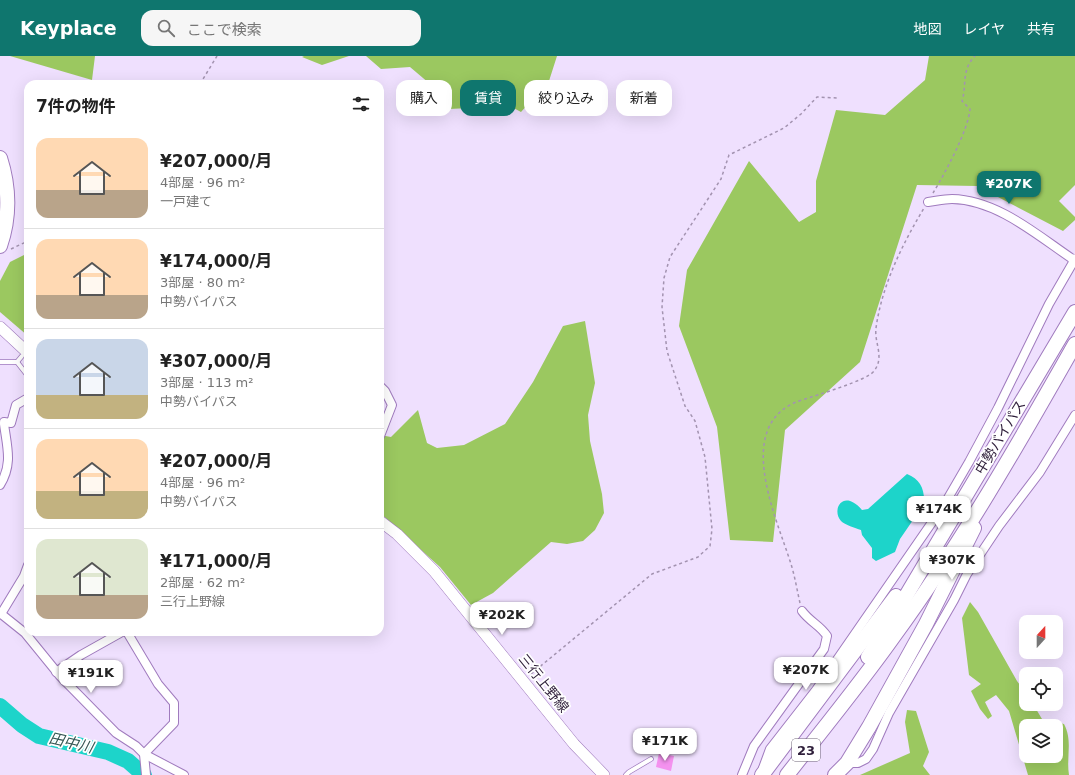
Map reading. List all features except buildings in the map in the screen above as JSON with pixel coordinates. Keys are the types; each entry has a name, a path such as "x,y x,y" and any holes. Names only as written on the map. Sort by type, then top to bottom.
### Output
{"highway":[{"path":"0,158 6,178 7,194 3,248"},
{"name":"中勢バイパス","path":"825,726 900,606 1075,312"},
{"name":"中勢バイパス","path":"787,775 894,636 944,562 1024,434 1075,344"},
{"path":"835,775 847,764 869,727 926,624 1024,434"},
{"path":"762,775 893,600 957,509"}],"main road":[{"path":"0,327 24,353"},
{"name":"三行上野線","path":"384,524 397,534 434,571 574,744 604,775"}],"street":[{"path":"762,775 770,749 816,690 944,505 991,422 1049,304 1075,260 1007,216 983,206 951,199 928,202"},
{"path":"384,390 392,405 384,426"},
{"path":"0,485 8,469 8,448 4,422 12,423 16,405 24,400"},
{"path":"847,764 858,764 866,759 873,749 888,713 954,600 967,574 999,526 1040,472 1075,415"},
{"path":"24,576 1,615 24,632"},
{"path":"742,775 754,746 824,649 827,636 822,629 808,620 802,611"},
{"path":"27,636 56,672 116,734 136,746 145,757 184,775"},
{"path":"56,672 81,655 115,636"},
{"path":"129,636 158,684 174,703 174,723 145,757 146,775"}],"lane":[{"path":"0,362 17,362 24,355"},
{"path":"17,362 24,371"},
{"path":"626,775 650,759"}],"path":[{"path":"202,80 217,56"},
{"path":"802,611 791,566 769,500 763,452 766,433 774,417 793,402 834,390 874,373 880,361 876,329 883,294 908,235 928,202 958,145 969,116 970,109 962,101 965,90 964,74 970,60 975,56"},
{"path":"523,680 652,574 698,557 710,546 712,529 705,456 695,421 685,406 667,351 662,322 664,278 670,256 721,179 729,155 784,128 801,114 817,97 837,98"},
{"path":"3,248 24,242"}],"shaded area":[{"path":"10,56 95,56 92,80"},
{"path":"349,56 322,65 302,57"},
{"path":"366,56 557,56 549,80 524,80 524,109 521,112 516,109 516,80 460,80 460,108 452,109 452,80 425,80 410,67 381,69"},
{"path":"929,56 1075,56 1075,185 1059,201 1075,217 1075,220 1063,231 977,186 917,185 860,362 785,430 773,542 730,540 717,427 679,326 687,270 749,161 799,222 816,212 816,181 836,110 885,115 925,80"},
{"path":"24,255 24,333 0,312 0,281 10,262"},
{"path":"585,321 595,383 588,415 590,441 602,494 604,513 595,530 583,541 567,544 551,542 493,593 471,605 440,567 384,517 384,436 391,437 418,410 427,443 437,448 464,445 505,424 533,382 563,326"},
{"path":"907,474 912,476 921,485 924,494 924,504 900,539 895,552 876,561 872,558 872,548 862,535 861,530 841,521 837,512 838,507 844,501 849,501 862,510 868,509"},
{"path":"970,602 978,612 1019,684 1019,711 1037,711 1042,719 1019,719 1019,745 1009,711 996,695 985,702 992,716 988,719 980,709 971,691 981,684 969,675 962,618"},
{"path":"907,710 916,711 929,752 923,766 930,775 860,775 910,753 905,722"},
{"path":"1064,724 1067,730 1069,743 1069,775 1028,775 1024,763 1063,763"}],"waterway":[{"name":"田中川","path":"0,706 22,725 39,736 108,752 128,761 144,775"}]}
